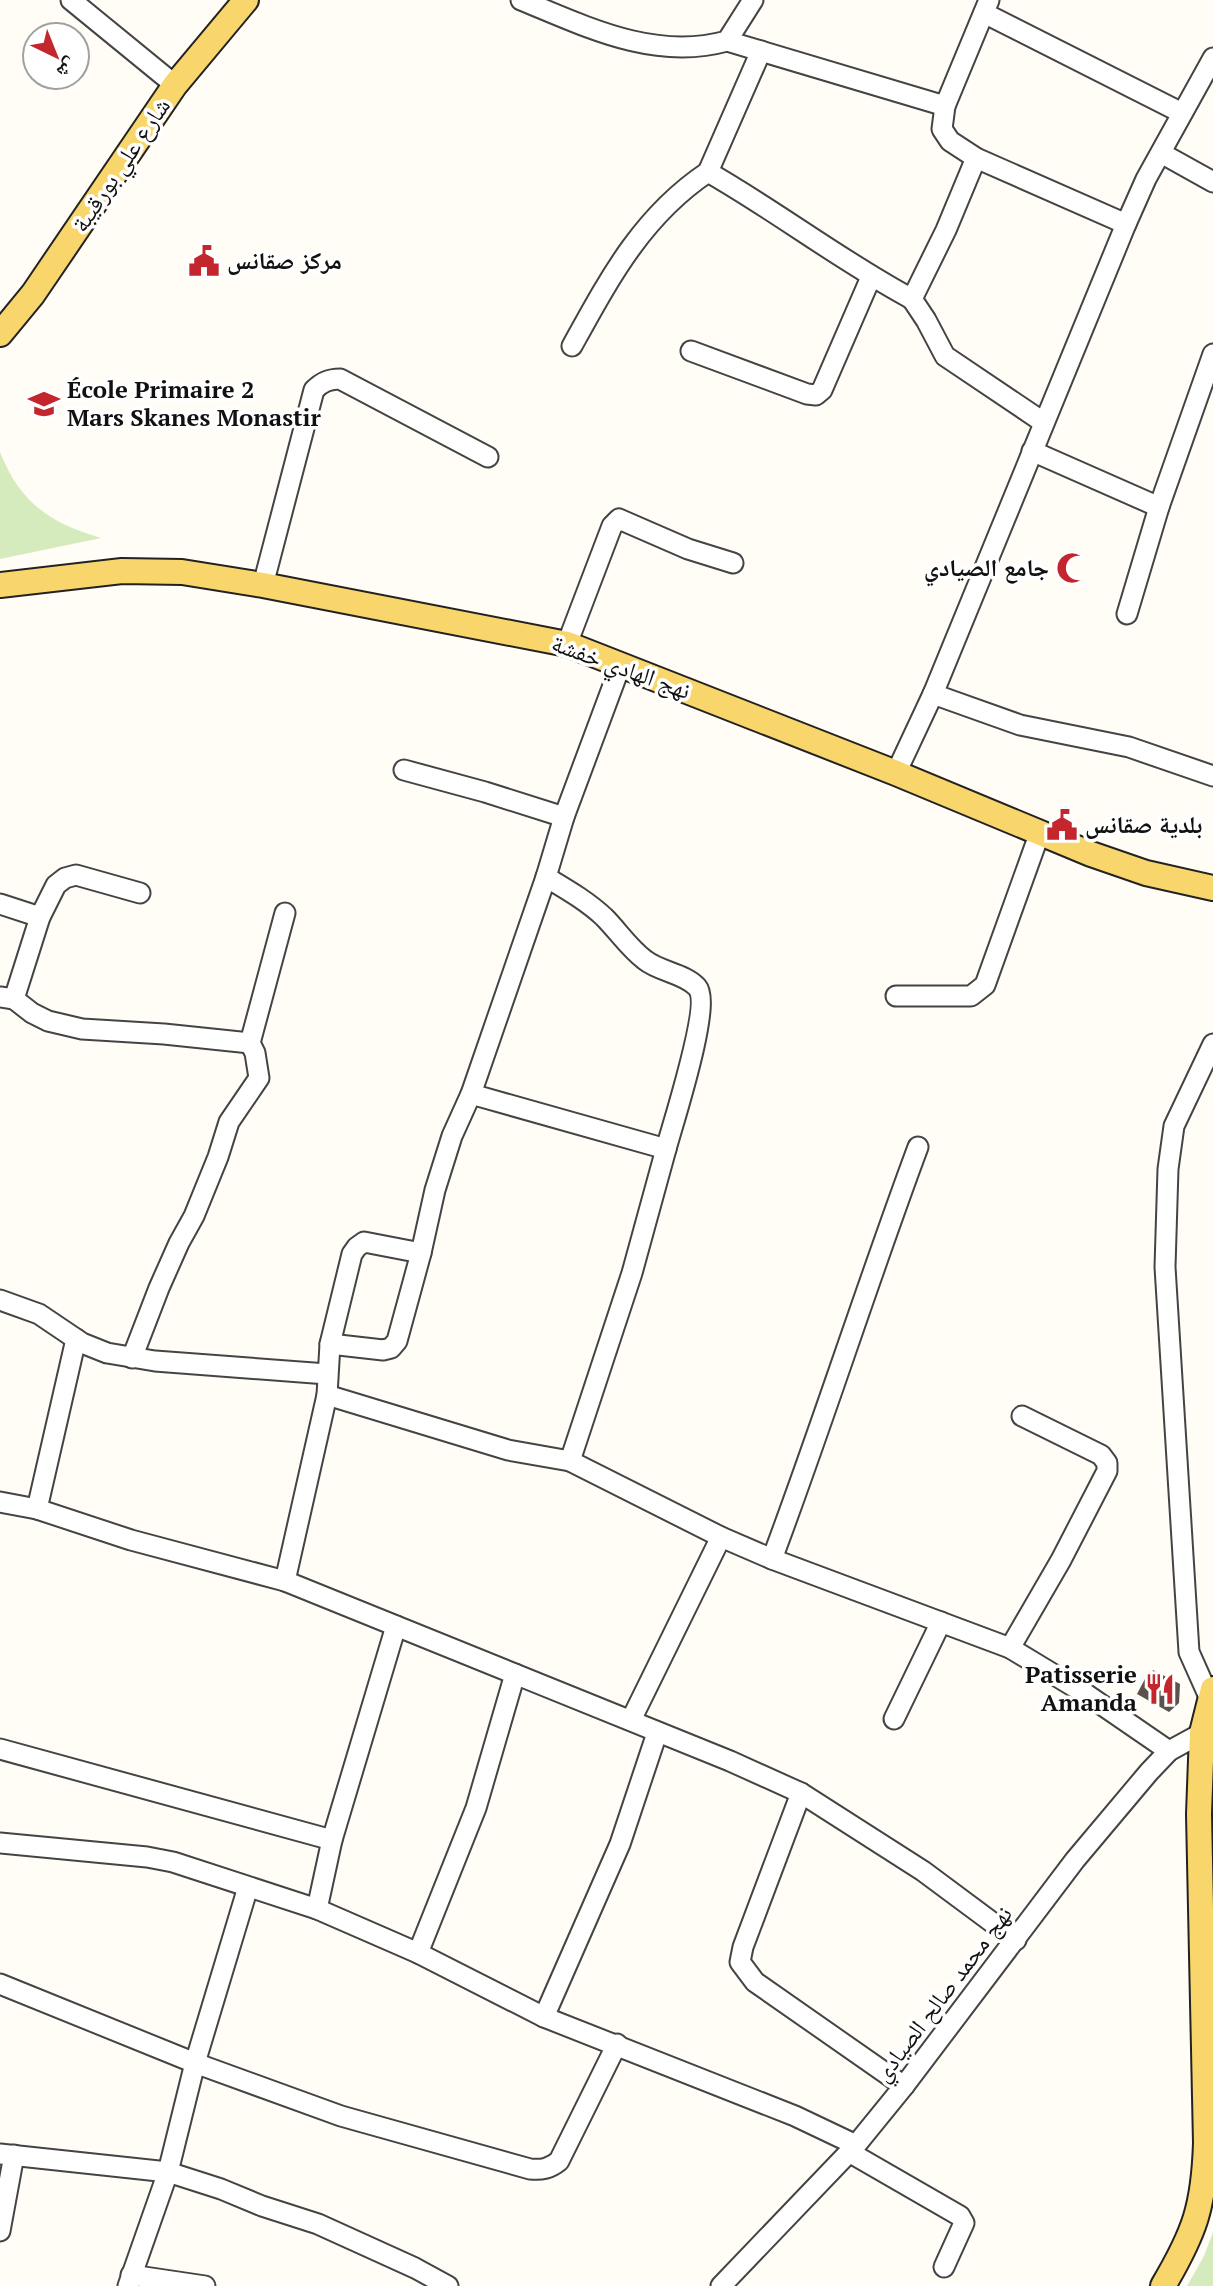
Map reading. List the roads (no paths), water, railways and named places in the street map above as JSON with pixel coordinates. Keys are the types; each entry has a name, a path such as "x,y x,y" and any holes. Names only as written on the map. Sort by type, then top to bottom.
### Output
{"main road":[{"name":"شارع علي بورقيبة","path":"0,334 33,294 175,85 246,0"},
{"name":"نهج الهادي خفشة","path":"0,585 122,571 182,572 263,584 566,643 1091,854 1146,873 1213,888"},
{"path":"1163,2286 1187,2245 1199,2213 1205,2179 1199,1814 1202,1733 1211,1694"}],"street":[{"path":"71,0 175,85"},
{"path":"521,0 587,28 636,43 704,48 727,41 946,106"},
{"path":"727,41 753,0"},
{"path":"1126,224 976,158 945,137 942,128 946,106 986,7 1182,113"},
{"path":"572,346 607,284 645,228 667,204 708,172 761,51"},
{"path":"896,774 933,694 1126,224 1146,179 1213,58"},
{"path":"1161,153 1213,183"},
{"path":"912,299 946,230 976,158"},
{"path":"708,172 745,193 871,277 912,299 945,356 1043,422"},
{"path":"691,351 816,395 822,390 871,277"},
{"path":"1127,614 1158,507 1213,354"},
{"path":"263,584 314,390 321,383 340,379 488,457"},
{"path":"1032,451 1158,507"},
{"path":"566,643 612,526 620,519 688,549 733,563"},
{"path":"330,1344 383,1350 391,1348 397,1341 435,1190 452,1136 471,1094 564,817 621,664"},
{"path":"933,694 1020,725 1129,747 1213,776"},
{"path":"404,770 564,817"},
{"path":"895,996 971,996 985,985 1040,832"},
{"path":"140,893 76,875 56,884 7,998 48,1021 82,1029 250,1043"},
{"path":"546,877 602,915 647,962 693,984 699,989 702,999 695,1047 632,1273 570,1461"},
{"path":"0,904 40,917"},
{"path":"132,1358 164,1277 194,1216 229,1122 259,1078 256,1053 250,1043 285,913"},
{"path":"1211,1694 1189,1652 1166,1267 1168,1169 1174,1126 1213,1044"},
{"path":"471,1094 666,1149"},
{"path":"772,1559 803,1476 878,1253 918,1147"},
{"path":"285,1581 327,1395 330,1344 352,1254 364,1242 421,1253"},
{"path":"0,1300 39,1314 93,1349 132,1358 327,1374"},
{"path":"37,1509 76,1339"},
{"path":"327,1395 508,1450 570,1461 721,1537 772,1559 1010,1648 1086,1694 1169,1751"},
{"path":"1010,1648 1061,1560 1107,1471 1107,1462 1101,1455 1022,1416"},
{"path":"0,1502 37,1509 131,1540 285,1581 730,1761 801,1793 923,1871 1016,1940"},
{"path":"631,1720 721,1537"},
{"path":"894,1719 941,1622"},
{"path":"317,1909 332,1840 396,1626"},
{"path":"418,1953 476,1808 515,1674"},
{"path":"544,2017 620,1844 657,1733"},
{"name":"نهج محمد صالح الصيادي","path":"721,2286 853,2148 904,2087 1075,1860 1169,1751 1202,1733"},
{"path":"0,1749 332,1840"},
{"path":"801,1793 743,1947 740,1962 755,1982 904,2087"},
{"path":"0,1843 148,1857 173,1862 317,1909 418,1953 544,2017 795,2116 853,2148 960,2216 964,2223 944,2267"},
{"path":"205,2286 130,2280 168,2172 195,2063 248,1887"},
{"path":"0,1984 195,2063 341,2116 530,2169 543,2170 552,2167 566,2150 617,2044"},
{"path":"0,2231 7,2155 168,2172 318,2224 415,2268 447,2286"}],"place":[{"name":"مركز صقانس","path":"204,261"},
{"name":"École Primaire 2 Mars Skanes Monastir","path":"44,404"},
{"name":"جامع الصيادي","path":"1072,568"},
{"name":"بلدية صقانس","path":"1062,825"},
{"name":"Patisserie Amanda","path":"1160,1689"}]}
